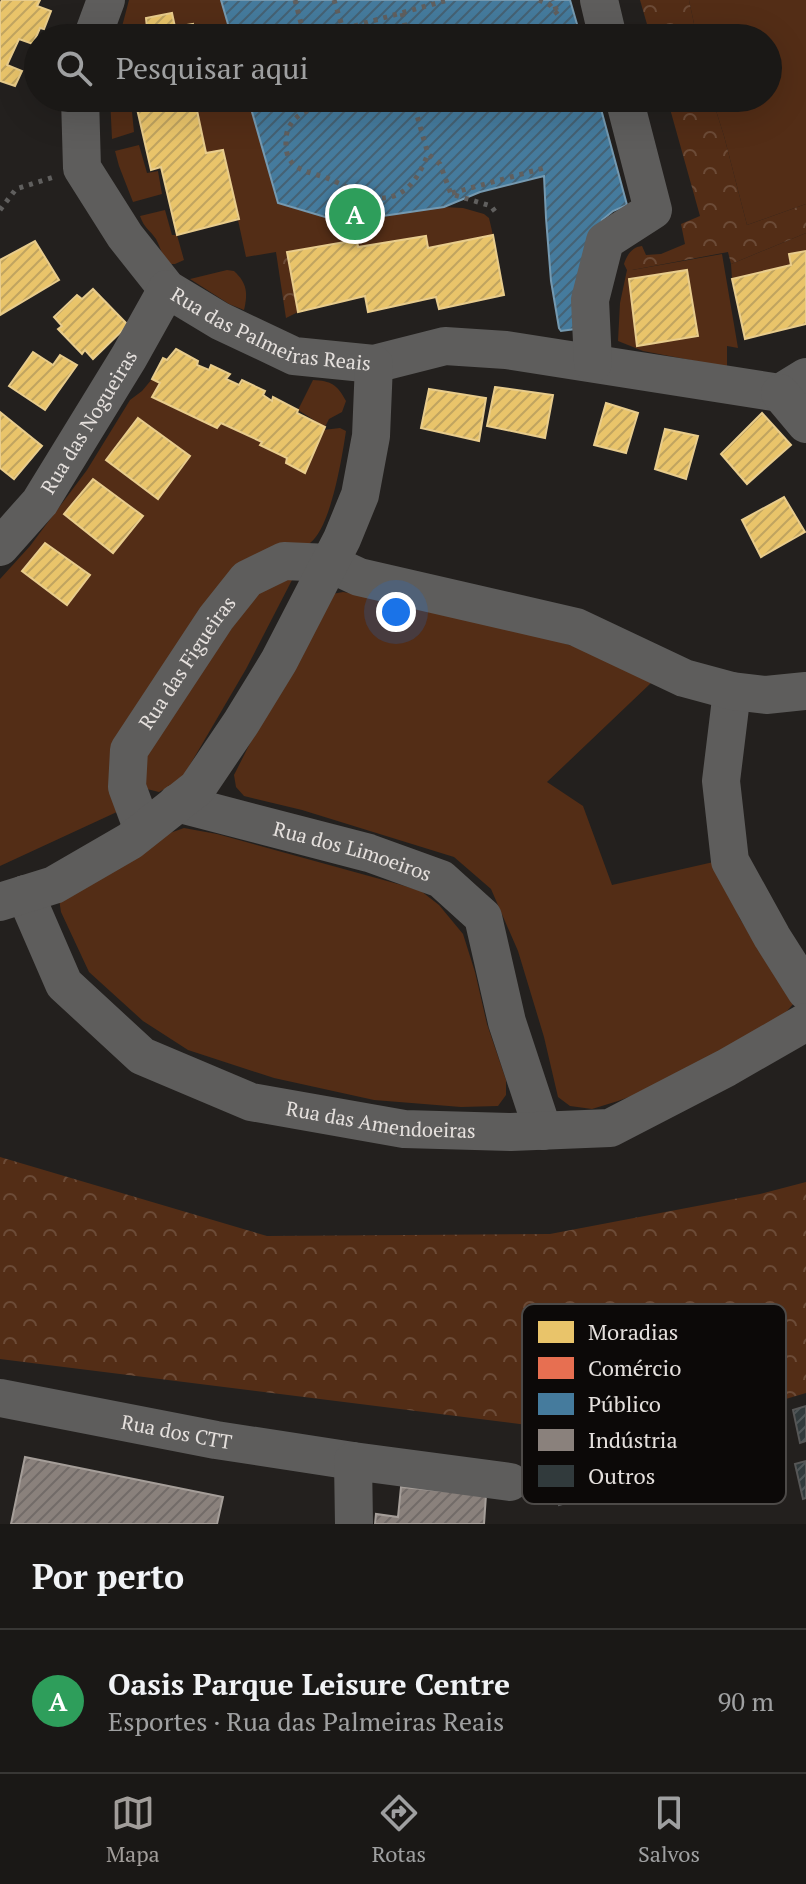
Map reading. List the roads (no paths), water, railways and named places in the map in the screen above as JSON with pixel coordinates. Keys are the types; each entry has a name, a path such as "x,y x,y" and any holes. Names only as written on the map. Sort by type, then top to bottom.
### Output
{"street":[{"path":"97,24 106,0"},
{"path":"599,0 605,24"},
{"name":"Rua das Palmeiras Reais","path":"80,112 82,168 125,236 167,289 220,321 294,356 374,364 445,346 506,350 793,385"},
{"path":"593,363 590,300 605,241 653,210 628,112"},
{"name":"Rua das Nogueiras","path":"0,547 40,502 167,289"},
{"path":"13,898 54,885 130,841 197,788 241,723 279,661 342,539 360,495 371,436 374,364"},
{"path":"793,385 806,424"},
{"name":"Rua das Figueiras","path":"143,830 127,787 129,750 216,618 247,579 259,573 284,561 329,563"},
{"path":"329,563 359,577 576,627 684,678 732,691 766,695 806,691"},
{"path":"732,691 721,781 730,861 806,991"},
{"name":"Rua dos Limoeiros","path":"177,803 369,853 441,879 483,917 507,1022 543,1131"},
{"name":"Rua das Amendoeiras","path":"13,898 64,984 142,1056 251,1102 404,1129 511,1132 610,1128 726,1068 806,1022"},
{"name":"Rua dos CTT","path":"0,1398 216,1440 510,1482"},
{"path":"353,1461 354,1524"}],"place":[{"name":"Oasis Parque Leisure Centre","path":"355,214"}]}
